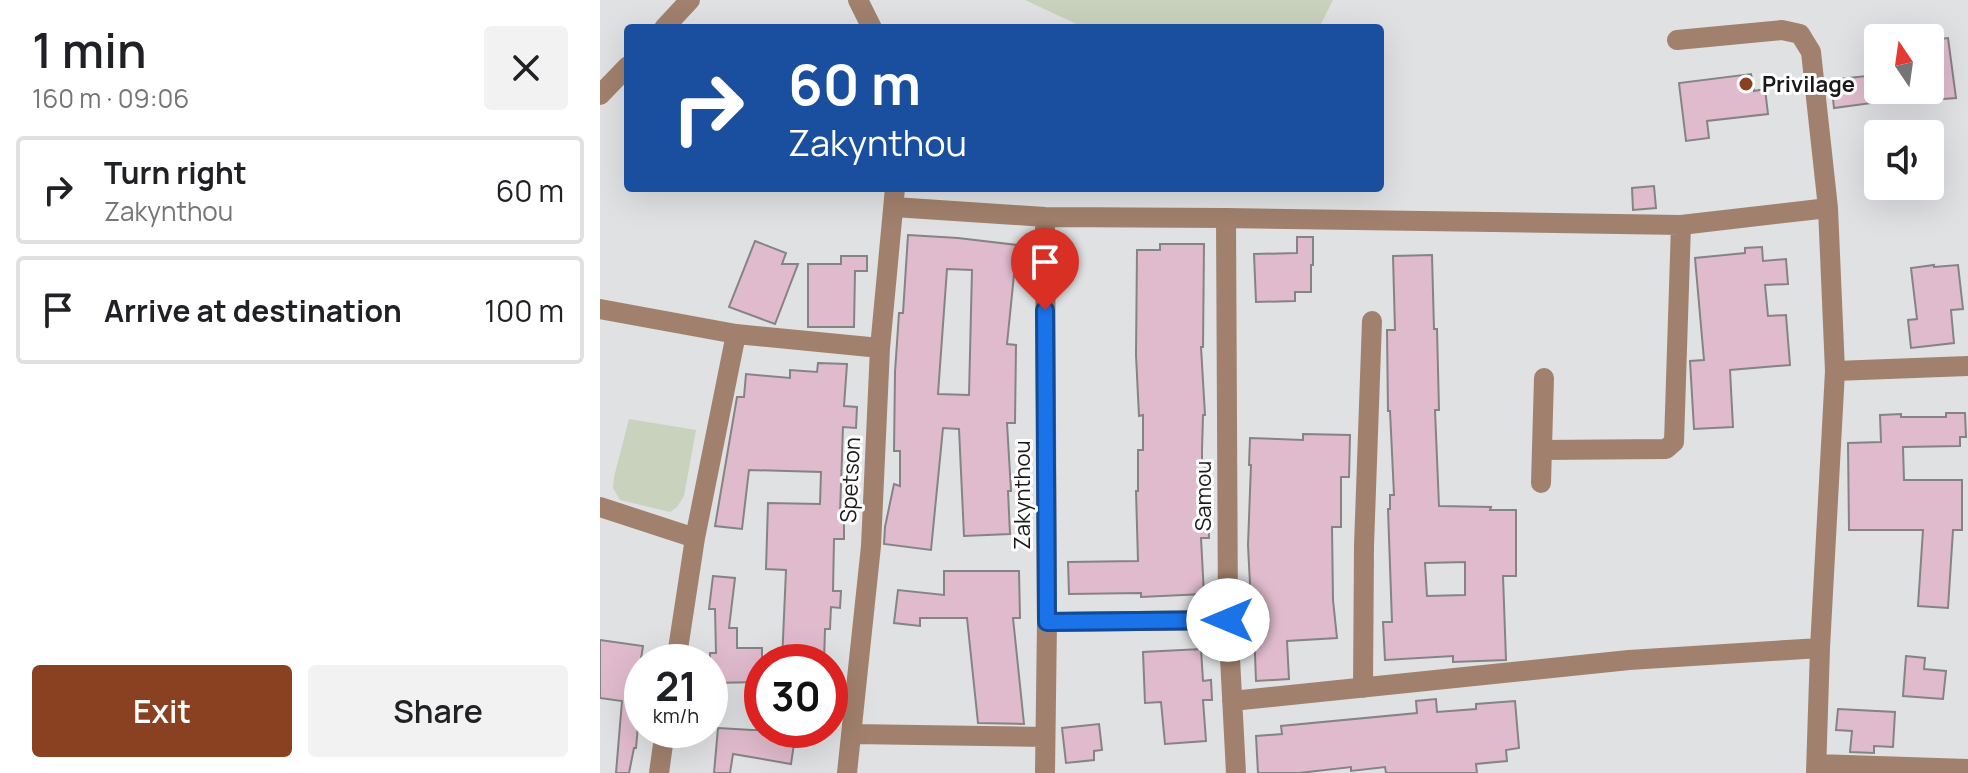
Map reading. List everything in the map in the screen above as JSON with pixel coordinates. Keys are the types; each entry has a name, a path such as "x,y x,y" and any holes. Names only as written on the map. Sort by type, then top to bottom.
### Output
{"street":[{"path":"668,24 690,0"},
{"path":"858,0 870,24"},
{"path":"1677,40 1782,30 1800,34 1811,52 1828,208 1835,371 1816,768 1968,769"},
{"path":"600,95 624,70"},
{"path":"895,198 1045,217 1681,225 1828,208"},
{"name":"Spetson","path":"847,773 871,546 880,348 895,198"},
{"name":"Zakynthou","path":"1045,217 1045,773"},
{"name":"Samou","path":"1226,218 1228,620 1236,773"},
{"path":"1542,450 1666,449 1674,442 1681,225"},
{"path":"600,309 736,334 880,348"},
{"path":"1363,688 1364,546 1372,321"},
{"path":"679,644 695,538 736,334"},
{"path":"1835,371 1968,366"},
{"path":"1541,483 1544,378"},
{"path":"600,507 695,538"},
{"path":"1047,622 1228,620"},
{"path":"1232,701 1629,660 1820,648"},
{"path":"852,734 1045,737"},
{"path":"659,773 662,748"}],"green space":[{"path":"1025,0 1333,0 1321,24 1076,24"},
{"path":"629,419 696,430 684,496 670,512 620,500 613,488"}],"building":[{"path":"1944,38 1948,38 1956,98 1944,99"},
{"path":"1751,74 1754,91 1765,89 1768,114 1707,121 1709,138 1686,141 1679,83"},
{"path":"1864,76 1864,104 1834,108 1831,80"},
{"path":"1654,186 1656,208 1633,210 1632,188"},
{"path":"908,235 1017,245 1007,344 1016,345 1015,423 1007,423 1010,534 964,536 959,429 943,428 931,550 884,544 894,484 900,486 900,451 894,451 895,372 899,313 903,313","holes":["947,269 972,270 969,395 938,394"]},
{"path":"1297,237 1313,237 1311,292 1295,292 1295,301 1256,302 1254,254 1297,253"},
{"path":"755,241 786,253 782,264 798,264 775,324 729,307"},
{"path":"1160,244 1204,244 1201,347 1205,415 1202,460 1205,460 1205,489 1208,489 1209,538 1201,538 1204,594 1141,597 1141,593 1069,594 1068,562 1138,561 1136,491 1138,450 1143,450 1143,415 1139,416 1136,355 1137,250 1160,250"},
{"path":"1762,247 1763,261 1786,259 1788,284 1765,285 1768,316 1786,315 1790,365 1730,370 1733,427 1694,429 1690,361 1704,360 1695,258 1745,253 1745,248"},
{"path":"1432,255 1434,329 1437,329 1439,410 1435,410 1439,506 1516,510 1516,576 1503,576 1506,660 1453,662 1453,656 1385,660 1383,622 1392,622 1388,509 1390,495 1394,495 1388,411 1387,330 1395,330 1393,256","holes":["1465,562 1465,595 1427,596 1425,563"]},
{"path":"841,256 867,256 867,271 855,271 854,327 808,327 808,264 841,264"},
{"path":"1958,265 1963,309 1951,310 1954,343 1911,348 1908,320 1917,319 1911,268"},
{"path":"818,363 847,364 844,406 857,407 856,428 843,427 840,514 844,514 844,539 834,539 833,591 841,591 840,608 831,607 830,629 825,629 825,644 783,644 786,570 766,569 768,503 820,504 821,472 749,470 742,529 715,526 737,397 744,397 746,374 790,378 790,370 817,372"},
{"path":"1946,413 1965,413 1966,437 1960,437 1960,446 1903,447 1904,480 1962,480 1962,530 1953,530 1948,608 1918,606 1923,530 1849,530 1848,443 1881,442 1880,415 1946,417"},
{"path":"1303,434 1350,435 1349,477 1341,477 1341,527 1332,527 1337,638 1287,641 1289,679 1256,681 1254,628 1249,604 1250,438 1303,440"},
{"path":"944,571 1019,571 1020,618 1013,618 1024,724 978,723 967,618 920,618 920,626 894,623 898,590 944,595"},
{"path":"713,576 735,578 729,628 737,628 737,648 744,648 744,682 728,683 728,644 716,644 715,609 709,609"},
{"path":"600,640 629,644 624,644 624,748 634,748 629,773 616,773 622,701 600,698"},
{"path":"1201,649 1203,681 1211,680 1212,700 1203,700 1206,741 1165,744 1161,702 1145,703 1143,652"},
{"path":"1906,656 1925,658 1924,669 1946,671 1943,699 1903,696"},
{"path":"1436,699 1437,712 1476,709 1476,704 1515,701 1519,748 1506,750 1507,761 1476,764 1477,773 1386,773 1385,767 1351,771 1351,767 1299,773 1258,773 1256,736 1282,734 1281,726 1417,713 1416,701"},
{"path":"1838,709 1895,712 1893,747 1874,746 1874,753 1850,752 1852,731 1836,730"},
{"path":"1099,724 1102,750 1094,751 1094,760 1066,763 1062,728"},
{"path":"728,729 744,730 744,748 793,748 791,764 733,754 730,773 714,773 716,748 728,748"}],"place":[{"name":"Privilage","path":"1746,84"}],"route":[{"path":"1045,310 1047,622 1228,620"}]}
